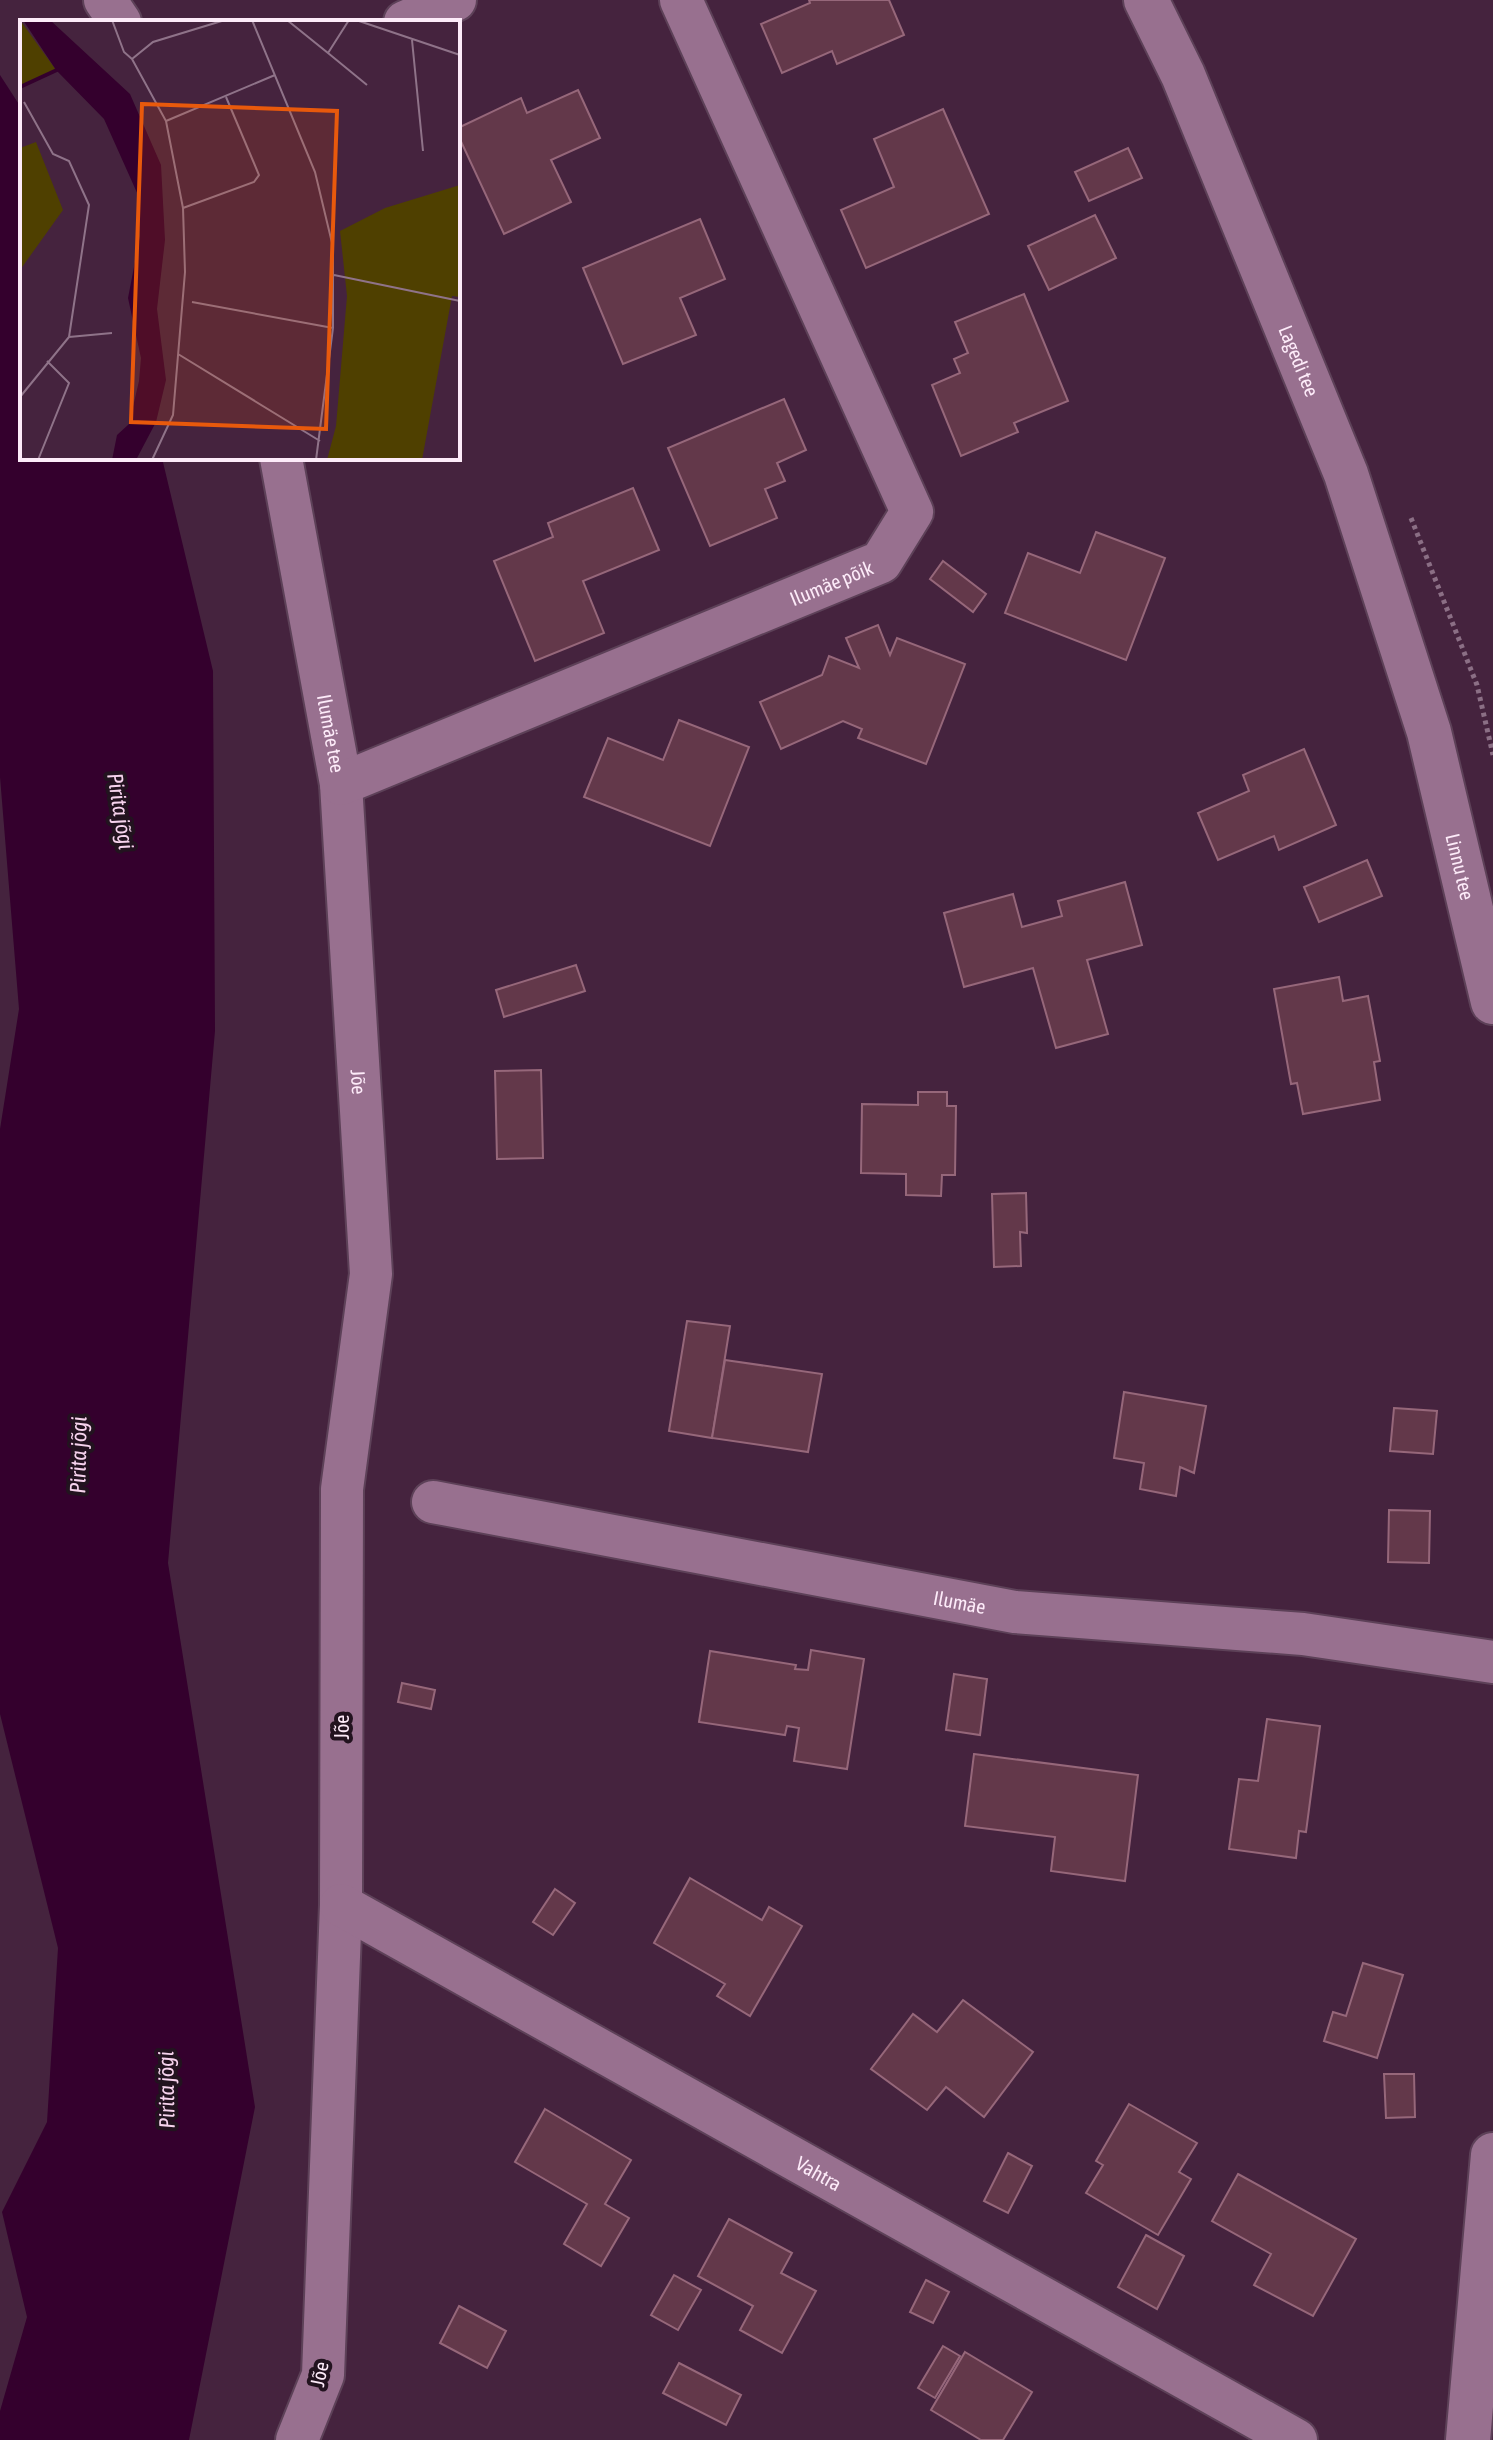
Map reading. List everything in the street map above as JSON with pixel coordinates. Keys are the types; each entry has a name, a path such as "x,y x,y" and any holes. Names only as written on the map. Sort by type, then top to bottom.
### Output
{"street":[{"path":"105,0 119,20"},
{"path":"410,20 455,0"},
{"name":"Ilumäe põik","path":"341,784 881,562 912,512 681,0"},
{"name":"Lagedi tee","path":"1146,0 1183,75 1346,474 1429,732"},
{"name":"Ilumäe tee","path":"281,460 341,784 354,1012"},
{"name":"Linnu tee","path":"1429,732 1493,1002"},
{"name":"Jõe","path":"297,2440 323,2375 341,1905 342,1489 371,1274 354,1012"},
{"name":"Ilumäe","path":"433,1502 1015,1612 1303,1634 1493,1662"},
{"name":"Vahtra","path":"341,1905 1296,2440"},
{"path":"1468,2440 1493,2155"}],"water":[{"name":"Pirita jõgi","path":"0,75 20,106 20,460 162,460 213,671 215,1031 168,1563 255,2107 189,2440 0,2440 0,2411 27,2317 2,2212 47,2122 58,1948 0,1714 0,1129 19,1009 0,777"}],"building":[{"path":"809,0 889,0 904,35 837,64 832,51 782,73 761,24 810,3"},
{"path":"578,90 600,138 551,160 571,202 504,234 460,139 460,127 521,98 527,113"},
{"path":"943,109 989,214 866,268 841,210 894,187 874,139"},
{"path":"1128,148 1142,178 1089,201 1075,172"},
{"path":"1095,215 1116,258 1049,290 1028,246"},
{"path":"700,219 725,279 680,298 696,335 623,364 583,268"},
{"path":"1024,294 1068,401 1014,423 1018,432 961,456 932,385 960,373 954,359 968,353 955,322"},
{"path":"784,399 806,450 777,463 785,481 765,489 777,518 710,546 668,448"},
{"path":"633,488 659,550 583,581 604,633 535,661 494,561 553,537 548,523"},
{"path":"1096,532 1165,558 1126,660 1005,613 1028,553 1080,573"},
{"path":"943,561 986,594 973,612 930,579"},
{"path":"878,625 890,655 897,638 965,664 926,764 858,738 862,729 843,721 781,749 760,702 822,675 829,656 859,668 846,638"},
{"path":"679,720 749,747 710,846 584,797 608,738 663,760"},
{"path":"1304,749 1336,825 1279,850 1274,836 1218,860 1198,813 1249,791 1243,775"},
{"path":"1367,860 1382,896 1319,922 1304,887"},
{"path":"1125,882 1142,945 1087,960 1108,1034 1056,1048 1033,968 964,987 944,913 1013,894 1022,927 1062,916 1058,901"},
{"path":"576,965 585,991 504,1017 496,990"},
{"path":"1339,977 1343,1001 1368,996 1380,1061 1374,1062 1380,1100 1303,1114 1297,1083 1291,1084 1274,989"},
{"path":"541,1070 543,1158 497,1159 495,1071"},
{"path":"918,1092 947,1092 947,1106 956,1106 955,1175 942,1175 941,1196 906,1195 906,1174 861,1173 862,1104 918,1105"},
{"path":"1026,1193 1027,1233 1020,1232 1021,1266 994,1267 992,1194"},
{"path":"687,1321 730,1326 712,1438 669,1431"},
{"path":"725,1360 822,1374 808,1452 712,1438"},
{"path":"1124,1392 1206,1406 1194,1473 1180,1467 1176,1496 1140,1489 1144,1463 1114,1458"},
{"path":"1394,1408 1437,1411 1433,1454 1390,1451"},
{"path":"1389,1510 1430,1511 1429,1563 1388,1562"},
{"path":"811,1650 864,1659 847,1769 794,1761 799,1728 787,1726 785,1735 699,1722 710,1651 796,1665 795,1669 808,1670"},
{"path":"954,1674 987,1679 980,1735 946,1730"},
{"path":"402,1683 435,1690 431,1709 398,1702"},
{"path":"1267,1719 1320,1726 1306,1832 1299,1831 1296,1858 1229,1849 1239,1779 1258,1781"},
{"path":"974,1754 1138,1775 1125,1881 1051,1871 1055,1837 965,1826"},
{"path":"690,1878 762,1920 769,1907 802,1926 750,2016 717,1996 725,1984 654,1943"},
{"path":"555,1889 575,1903 553,1935 533,1922"},
{"path":"1363,1963 1403,1975 1377,2058 1324,2041 1333,2012 1346,2016"},
{"path":"963,2000 1033,2052 984,2117 946,2087 927,2110 871,2069 913,2014 937,2032"},
{"path":"1384,2074 1414,2074 1415,2117 1386,2118"},
{"path":"1129,2104 1197,2143 1179,2172 1191,2179 1158,2235 1086,2193 1103,2165 1096,2161"},
{"path":"545,2109 631,2160 605,2204 629,2218 601,2266 564,2244 587,2204 515,2162"},
{"path":"1008,2153 1032,2166 1008,2213 984,2201"},
{"path":"1238,2174 1356,2239 1313,2316 1254,2285 1271,2254 1212,2221"},
{"path":"729,2219 792,2253 781,2273 816,2291 782,2353 740,2330 753,2306 698,2276"},
{"path":"1146,2235 1184,2256 1157,2309 1118,2287"},
{"path":"674,2275 701,2290 678,2330 651,2315"},
{"path":"926,2280 949,2292 933,2323 910,2312"},
{"path":"459,2306 506,2331 487,2368 440,2343"},
{"path":"943,2346 960,2356 935,2398 918,2388"},
{"path":"965,2352 1032,2392 1003,2440 981,2440 931,2410"},
{"path":"679,2363 741,2395 726,2425 663,2393"}]}
